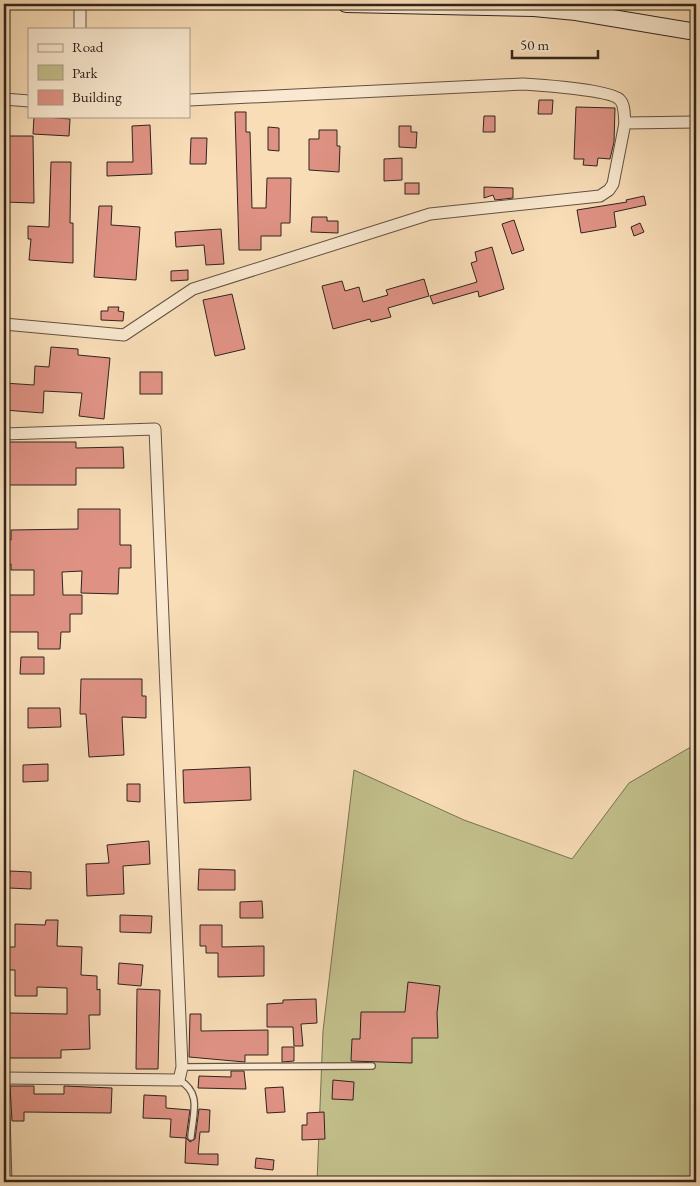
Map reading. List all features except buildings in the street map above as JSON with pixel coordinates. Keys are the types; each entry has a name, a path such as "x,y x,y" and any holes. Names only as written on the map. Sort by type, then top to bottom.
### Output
{"street":[{"path":"80,4 80,28"},
{"path":"346,4 542,9 576,12 696,32"},
{"path":"4,324 124,335 193,289 430,214 600,196 609,190 613,184 625,123 623,105 615,96 523,84 190,100"},
{"path":"4,99 28,101"},
{"path":"625,123 696,122"},
{"path":"4,434 155,429 182,1068 178,1080 4,1078"},
{"path":"4,1115 6,1182"}],"lane":[{"path":"182,1068 372,1066"},
{"path":"178,1080 189,1086 194,1095 192,1137"}],"green space":[{"path":"696,744 696,1182 317,1182 323,1031 354,770 464,820 572,859 629,783"}]}
